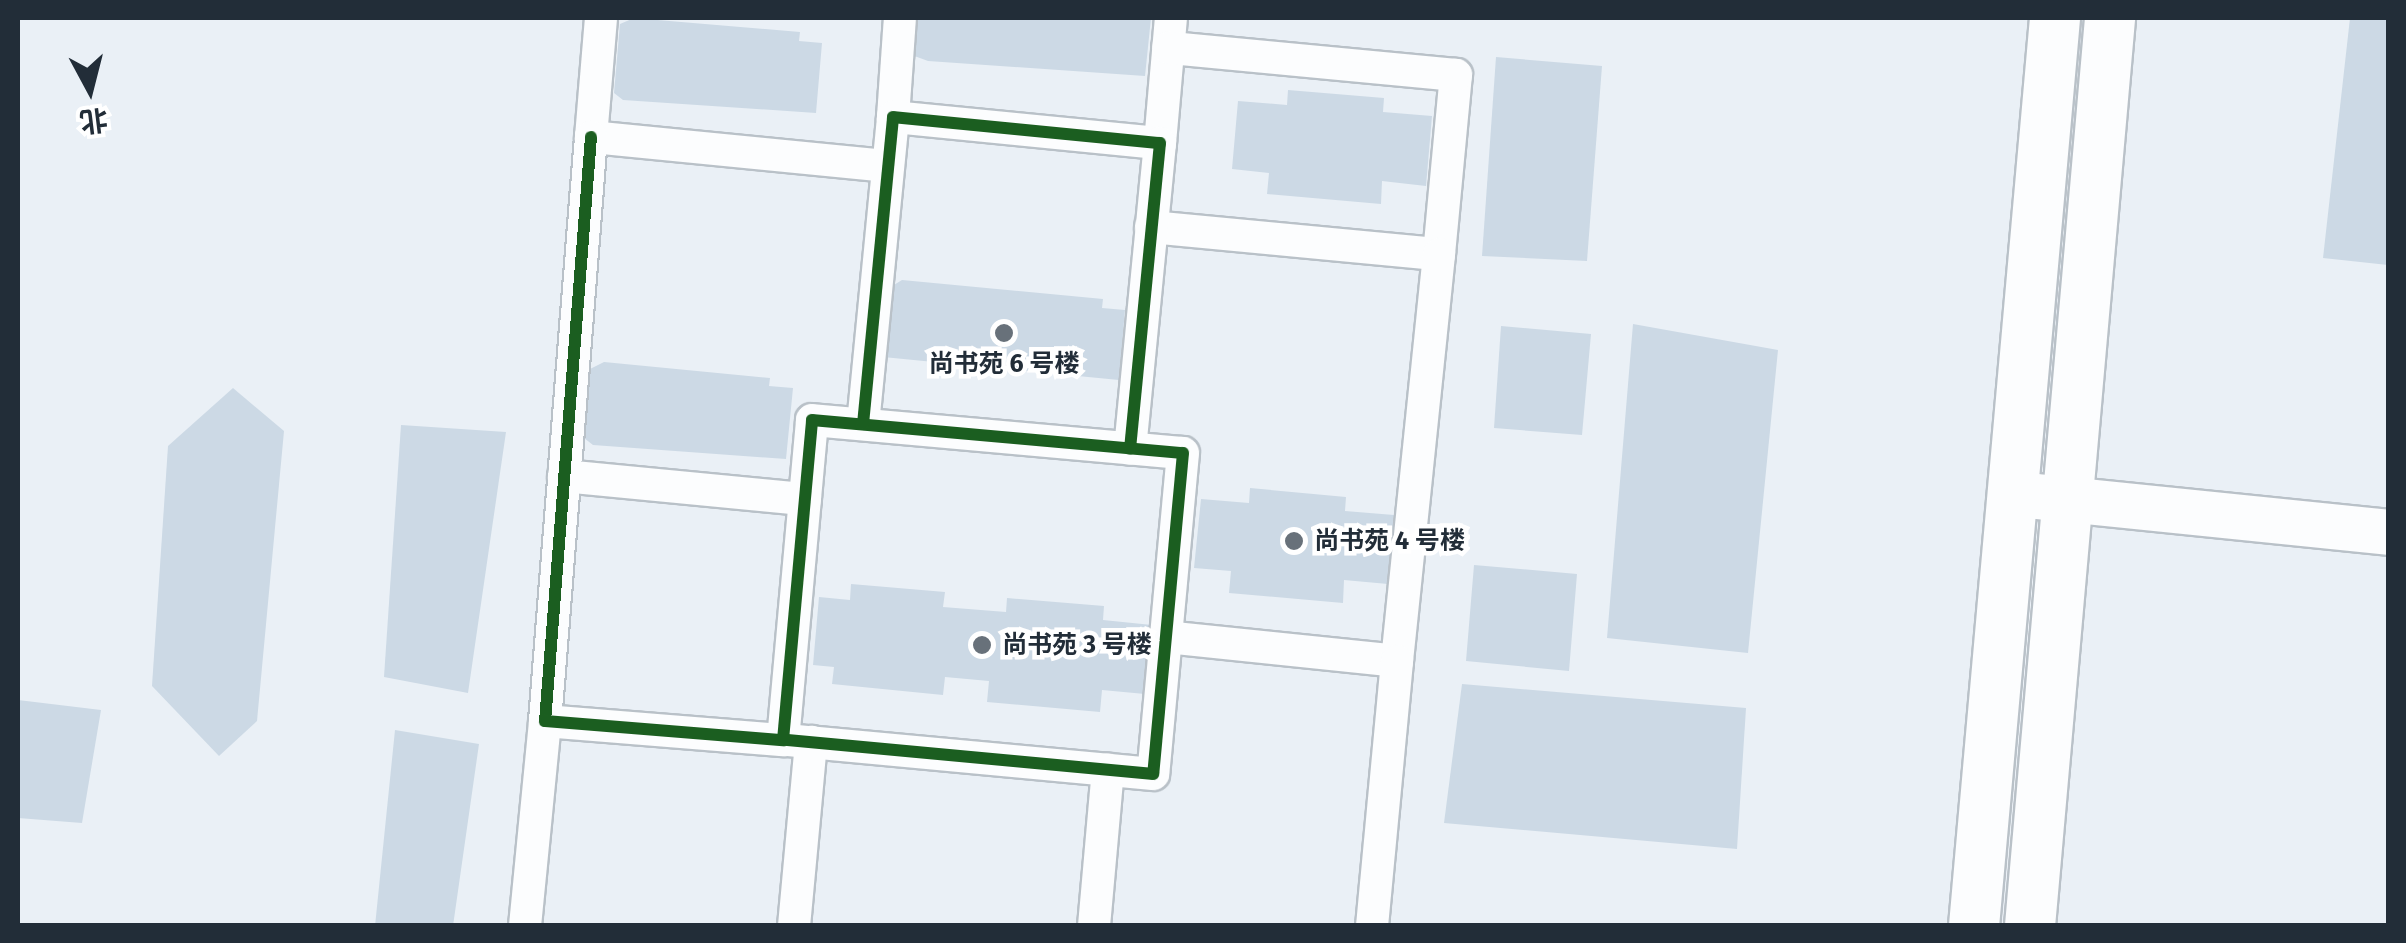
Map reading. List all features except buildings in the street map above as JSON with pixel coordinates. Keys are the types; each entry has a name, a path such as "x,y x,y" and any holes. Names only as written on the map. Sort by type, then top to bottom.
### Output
{"main road":[{"path":"1974,926 2056,18"},
{"path":"2030,926 2110,18"}],"street":[{"path":"525,926 601,18"},
{"path":"863,424 900,18"},
{"path":"1130,448 1170,33 1456,74 1372,926"},
{"path":"893,118 1160,142"},
{"path":"591,137 888,166"},
{"path":"1151,227 1440,254"},
{"path":"544,721 797,741 1153,774 1183,454 812,420 805,499 797,741 794,926"},
{"path":"564,476 805,499"},
{"path":"2016,494 2388,532"},
{"path":"1166,637 1397,661"},
{"path":"1094,926 1108,770"}],"cycle path":[{"path":"863,424 893,117 1160,143 1130,449"},
{"path":"591,137 545,721 783,740"},
{"path":"812,420 1183,453 1153,774 783,740 812,420"}],"place":[{"name":"尚书苑 6 号楼","path":"1004,333"},
{"name":"尚书苑 4 号楼","path":"1294,541"},
{"name":"尚书苑 3 号楼","path":"982,645"}]}
